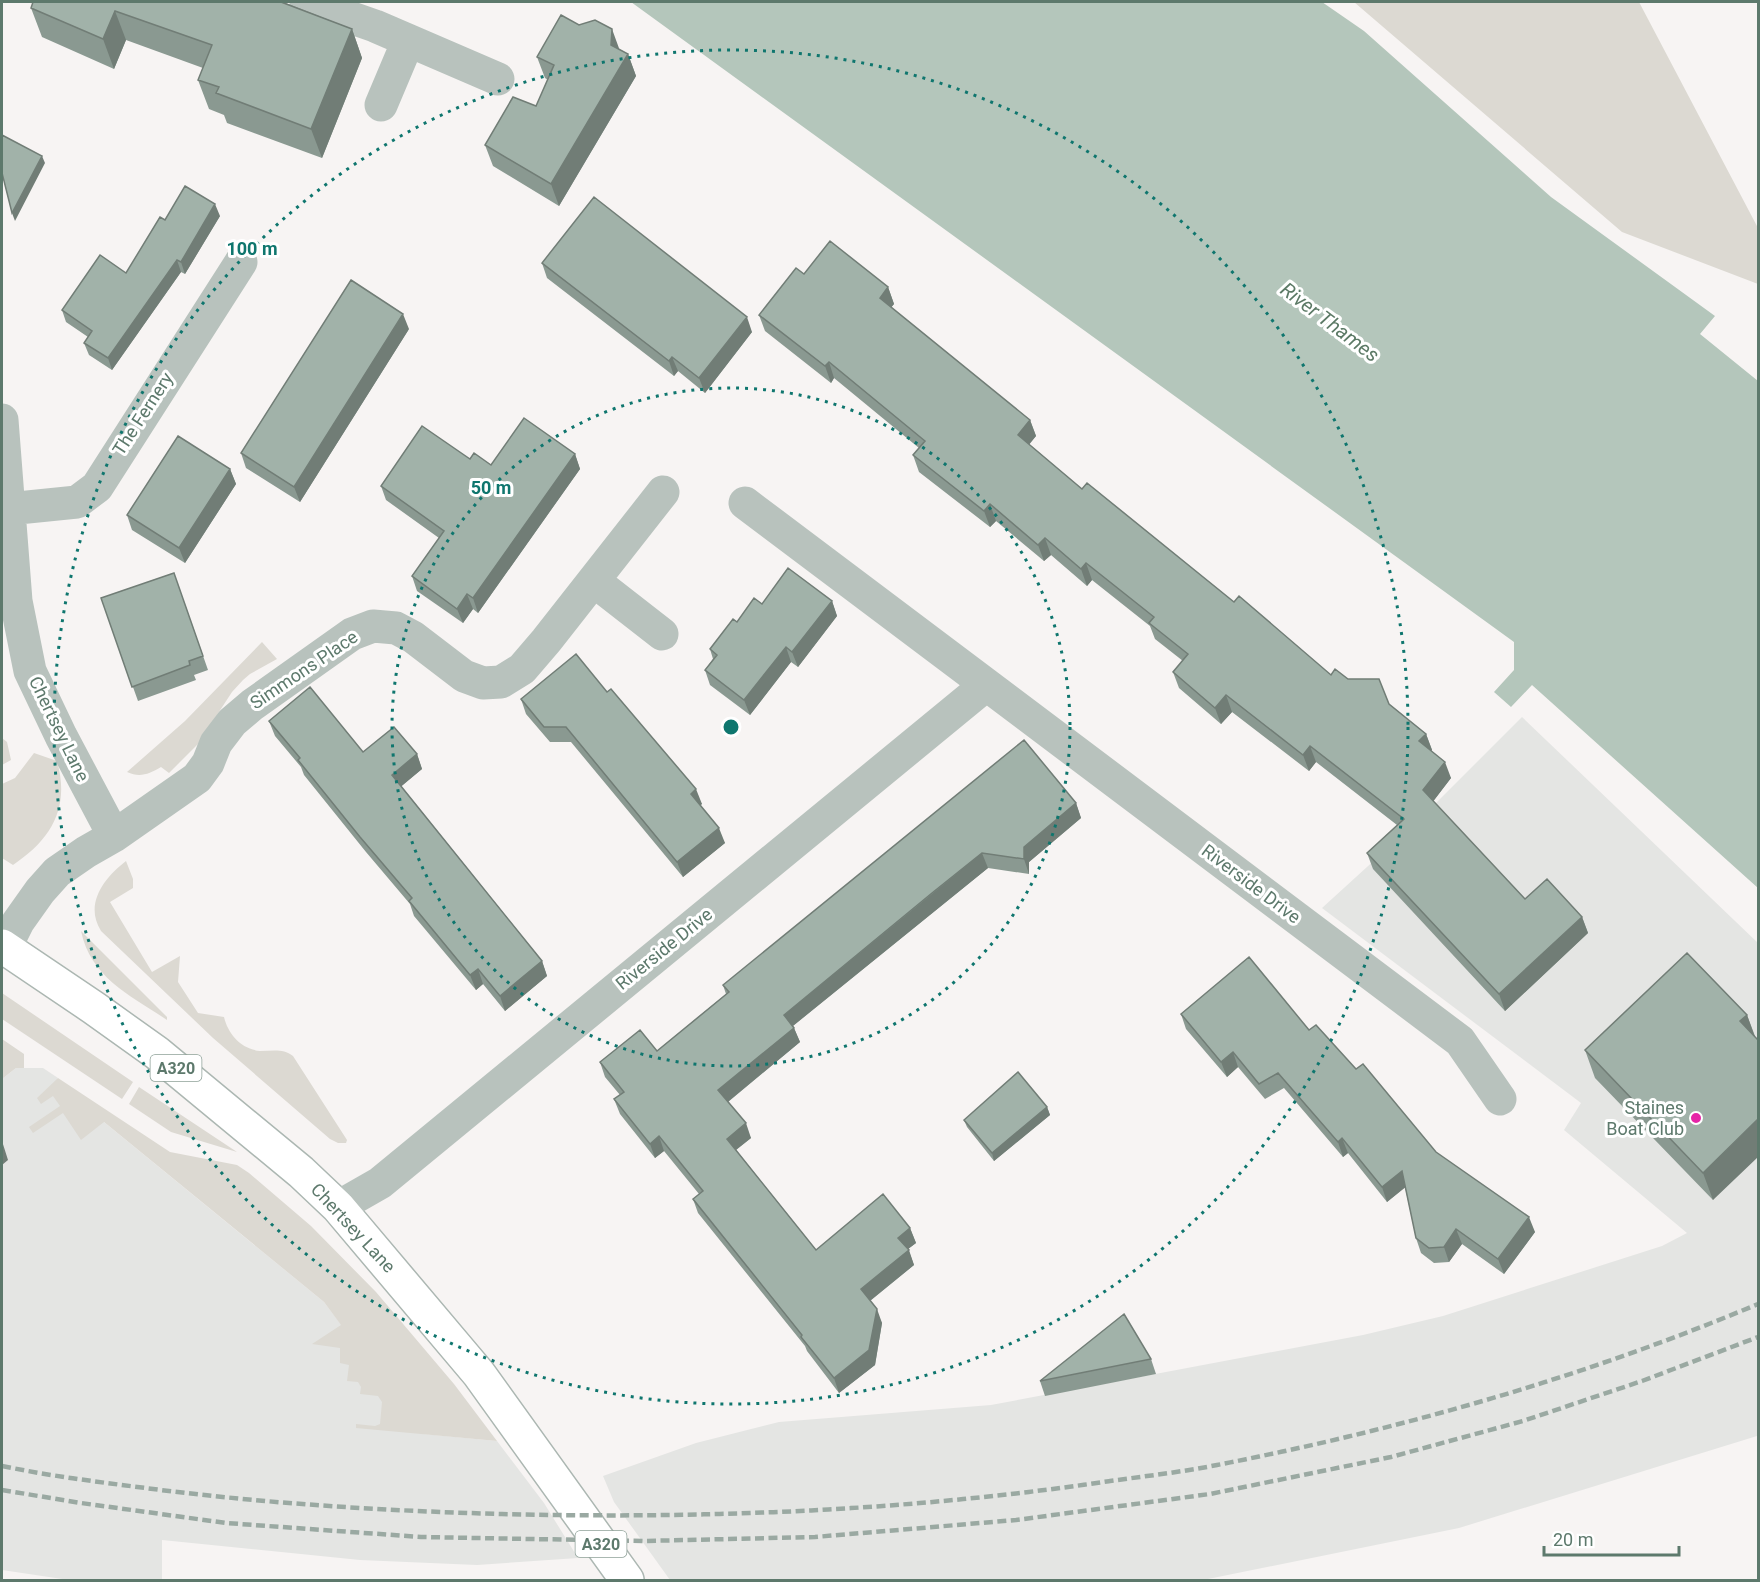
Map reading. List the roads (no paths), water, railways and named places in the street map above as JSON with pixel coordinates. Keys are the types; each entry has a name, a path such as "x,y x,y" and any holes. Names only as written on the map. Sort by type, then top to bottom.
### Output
{"main road":[{"name":"Chertsey Lane","path":"3,947 157,1053 301,1172 338,1207 479,1374 627,1581"}],"street":[{"path":"306,2 498,79"},
{"path":"381,105 408,41"},
{"name":"The Fernery","path":"5,497 77,502 97,487 241,262"},
{"name":"Chertsey Lane","path":"2,420 5,497 16,601 30,671 114,837 86,852 57,872 40,891 3,947"},
{"name":"Simmons Place","path":"114,837 197,778 208,763 216,743 232,722 252,705 352,634 373,626 396,628 413,637 464,676 483,683 501,682 522,669 663,492"},
{"name":"Riverside Drive","path":"745,503 1460,1041 1500,1099"},
{"path":"594,581 662,634"},
{"name":"Riverside Drive","path":"338,1207 380,1183 986,685"}],"water":[{"name":"River Thames","path":"631,2 1322,2 1364,31 1551,197 1715,316 1700,334 1758,381 1758,888 1532,685 1511,707 1494,692 1514,670 1514,642"}],"railway":[{"path":"2,1466 81,1480 203,1495 331,1506 459,1513 731,1514 959,1500 1191,1470 1355,1435 1559,1378 1758,1304"},
{"path":"2,1490 226,1523 421,1537 643,1541 815,1537 1016,1520 1210,1494 1391,1457 1523,1421 1642,1381 1758,1337"}],"place":[{"name":"Staines Boat Club","path":"1696,1118"}]}
